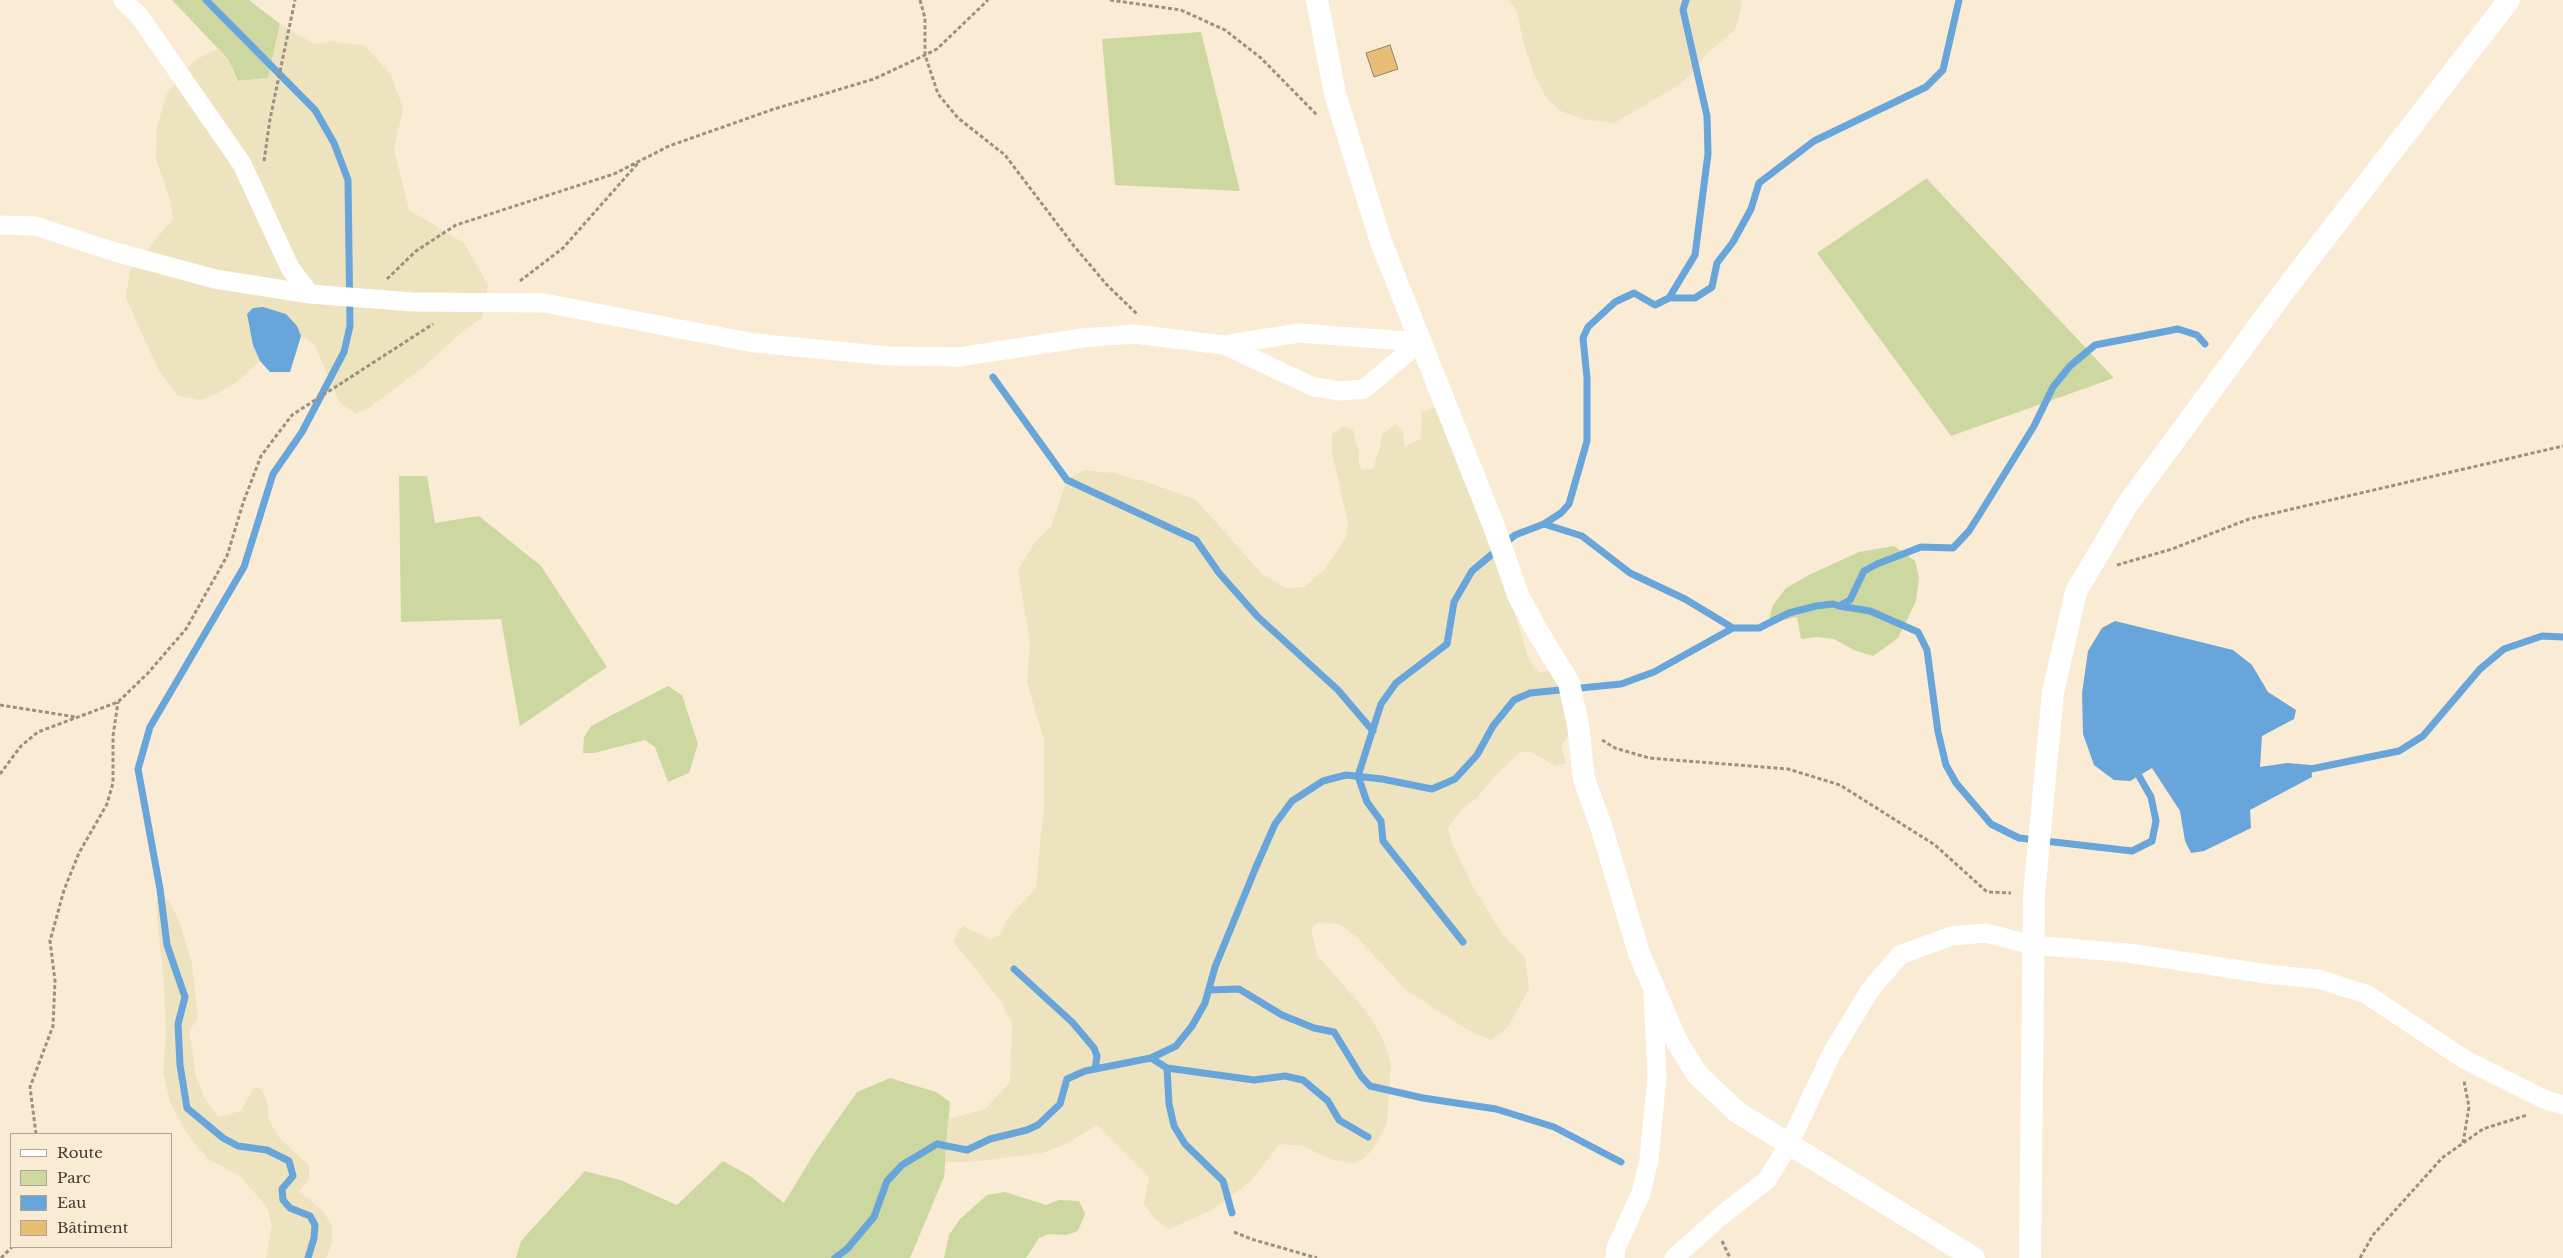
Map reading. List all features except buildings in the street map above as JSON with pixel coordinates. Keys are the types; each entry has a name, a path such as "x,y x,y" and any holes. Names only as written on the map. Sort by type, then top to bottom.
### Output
{"street":[{"path":"123,0 140,17 242,164 290,268 310,294"},
{"path":"1318,0 1335,94 1381,242 1518,595 1568,683 1578,725 1584,779 1639,953 1676,1040 1698,1074 1737,1112 1974,1258"},
{"path":"2030,1258 2034,895 2053,692 2069,615 2076,592 2127,505 2288,286 2509,0"},
{"path":"0,225 34,226 115,252 215,279 310,294 492,303 544,303 754,343 889,356 960,357 1082,338 1134,334 1223,345 1299,333 1420,342"},
{"path":"1223,345 1260,360 1314,387 1340,391 1364,389 1420,342"},
{"path":"1674,1258 1722,1215 1768,1180 1789,1144 1832,1053 1870,990 1900,955 1951,936 1986,933 2032,945 2128,953 2274,975 2318,979 2366,994 2454,1052 2546,1100 2563,1106"},
{"path":"1615,1258 1616,1248 1641,1193 1649,1160 1657,1076 1652,984"}],"path":[{"path":"264,164 270,119 295,0"},
{"path":"920,0 925,18 925,55 938,94 958,118 1005,155 1074,246 1108,285 1161,338"},
{"path":"367,298 416,251 456,225 614,174 669,146 765,112 874,79 937,49 988,0"},
{"path":"1110,0 1181,10 1224,30 1261,58 1318,117"},
{"path":"492,303 563,248 641,160"},
{"path":"0,774 21,746 38,732 118,702 148,673 186,629 227,556 243,503 262,456 292,415 438,322"},
{"path":"2085,574 2172,549 2249,519 2563,446"},
{"path":"36,1133 30,1087 53,1026 55,980 50,940 64,890 79,853 106,804 113,783 112,736 118,702"},
{"path":"0,705 77,717"},
{"path":"1578,725 1615,748 1650,758 1788,769 1840,785 1935,845 1987,892 2034,895"},
{"path":"2454,1052 2464,1078 2470,1107 2463,1144"},
{"path":"2360,1258 2373,1235 2442,1158 2483,1130 2525,1115 2535,1115"},
{"path":"1234,1232 1251,1239 1317,1258"},
{"path":"1,1258 11,1248"}],"green space":[{"path":"172,0 249,0 280,24 268,78 238,81 228,59"},
{"path":"1201,32 1240,191 1115,185 1102,39"},
{"path":"1927,178 2114,378 1951,436 1817,253"},
{"path":"399,476 427,476 435,523 479,516 541,566 607,667 520,726 501,619 401,622"},
{"path":"1894,546 1915,561 1919,578 1916,601 1898,638 1873,656 1854,650 1834,639 1818,637 1801,639 1797,617 1768,623 1773,605 1786,588 1859,552"},
{"path":"668,686 682,695 698,744 689,773 668,782 655,747 645,740 594,753 583,753 584,737 591,726"},
{"path":"890,1078 936,1092 950,1102 944,1177 910,1258 516,1258 521,1241 585,1171 620,1180 677,1205 723,1161 750,1176 784,1203 815,1152 857,1092"},
{"path":"1005,1192 1046,1205 1059,1200 1079,1201 1085,1214 1078,1231 1066,1235 1049,1234 1039,1238 1026,1258 944,1258 949,1235 960,1219 987,1195"}],"sand":[{"path":"1508,0 1741,0 1742,6 1735,30 1707,53 1690,75 1679,85 1614,123 1583,119 1561,111 1547,99 1534,74 1523,41 1517,10"},
{"path":"280,24 314,44 332,41 365,46 391,75 403,108 394,150 409,210 464,243 488,285 482,318 464,330 427,364 370,407 356,414 340,403 314,344 301,336 297,326 248,323 260,361 237,382 216,394 199,400 178,396 158,369 126,298 130,270 173,219 170,199 156,160 157,127 167,94 194,61 218,48 228,59 238,81 268,78"},
{"path":"1437,407 1512,604 1529,660 1539,673 1554,669 1572,730 1561,746 1566,763 1555,766 1531,752 1520,752 1492,779 1477,798 1461,810 1448,828 1452,843 1473,887 1503,935 1525,957 1529,989 1507,1028 1491,1040 1468,1030 1405,989 1358,938 1339,924 1319,922 1311,929 1317,955 1367,1012 1381,1035 1391,1063 1387,1123 1375,1146 1365,1158 1353,1163 1334,1160 1302,1146 1280,1144 1250,1182 1210,1211 1169,1229 1154,1218 1144,1204 1149,1177 1097,1125 1066,1144 1042,1153 971,1162 945,1162 948,1119 985,1109 1010,1082 1012,1024 1000,1000 953,941 963,926 990,939 1000,935 1007,919 1036,888 1044,805 1044,740 1027,682 1030,643 1018,570 1035,542 1051,527 1067,480 1084,470 1113,473 1147,482 1196,500 1262,574 1285,588 1304,587 1325,569 1345,539 1348,522 1332,453 1332,434 1344,426 1353,430 1359,452 1359,465 1362,470 1373,469 1382,435 1396,424 1403,433 1405,446 1421,439 1422,412"},
{"path":"169,900 181,926 192,964 198,1019 189,1030 196,1077 205,1099 218,1117 241,1111 254,1087 261,1089 267,1101 269,1120 280,1139 309,1165 309,1179 299,1192 322,1210 332,1225 332,1242 326,1258 266,1258 272,1225 267,1207 240,1176 208,1159 186,1132 170,1102 163,1073 166,1034 164,987 156,902"}],"water":[{"path":"263,307 286,314 297,326 301,336 290,372 270,372 260,361 253,345 247,314 253,308"},
{"path":"2115,621 2233,650 2252,665 2268,692 2296,710 2294,719 2262,736 2260,767 2287,763 2311,765 2312,777 2250,810 2251,828 2204,851 2191,853 2185,841 2180,811 2152,768 2130,781 2114,780 2094,765 2083,734 2082,693 2088,651 2102,628"}],"waterway":[{"path":"206,0 315,110 334,143 348,180 350,326 344,352 302,432 273,474 244,567 150,727 138,769 160,889 167,945 185,997 178,1024 180,1065 187,1108 223,1138 238,1146 267,1150 289,1161 293,1176 282,1189 283,1200 290,1208 310,1216 315,1225 314,1238 308,1258"},
{"path":"1669,298 1695,255 1708,154 1707,116 1683,10 1686,0"},
{"path":"1544,524 1561,513 1569,504 1587,441 1587,378 1583,338 1588,327 1615,302 1634,293 1655,305 1669,298 1695,298 1712,287 1717,263 1733,242 1751,209 1759,183 1814,141 1926,87 1943,70 1959,0"},
{"path":"1463,942 1383,841 1381,821 1367,802 1358,776 1381,704 1396,683 1447,644 1454,602 1472,571 1515,535 1544,524 1582,536 1630,573 1685,599 1733,628 1759,628 1789,613 1816,606 1833,604 1839,606 1850,600 1864,571 1877,564 1921,547 1953,548 1969,531 1981,512 2034,426 2053,387 2070,366 2095,345 2178,329 2197,335 2205,344"},
{"path":"993,377 1067,480 1196,540 1219,573 1258,617 1338,690 1373,731"},
{"path":"1839,606 1870,611 1918,632 1927,650 1938,732 1946,765 1956,783 1991,824 2019,838 2132,851 2152,841 2156,821 2151,797 2139,776"},
{"path":"835,1258 847,1249 874,1217 887,1181 902,1165 937,1144 967,1150 990,1139 1027,1130 1038,1125 1060,1104 1067,1079 1085,1071 1151,1058 1176,1046 1192,1026 1205,1003 1215,967 1256,867 1275,824 1292,801 1323,781 1346,775 1382,779 1432,789 1455,779 1477,755 1493,726 1514,700 1530,693 1621,684 1654,672 1733,628"},
{"path":"2311,769 2399,751 2423,736 2480,669 2504,649 2542,636 2563,637"},
{"path":"1014,969 1072,1022 1094,1048 1097,1056 1095,1069"},
{"path":"1209,990 1239,989 1282,1015 1314,1028 1334,1032 1361,1076 1370,1086 1423,1098 1496,1109 1554,1127 1621,1162"},
{"path":"1151,1058 1167,1068 1254,1080 1285,1076 1303,1080 1328,1101 1339,1120 1368,1137"},
{"path":"1167,1068 1169,1104 1174,1126 1185,1144 1223,1181 1232,1213"}]}
